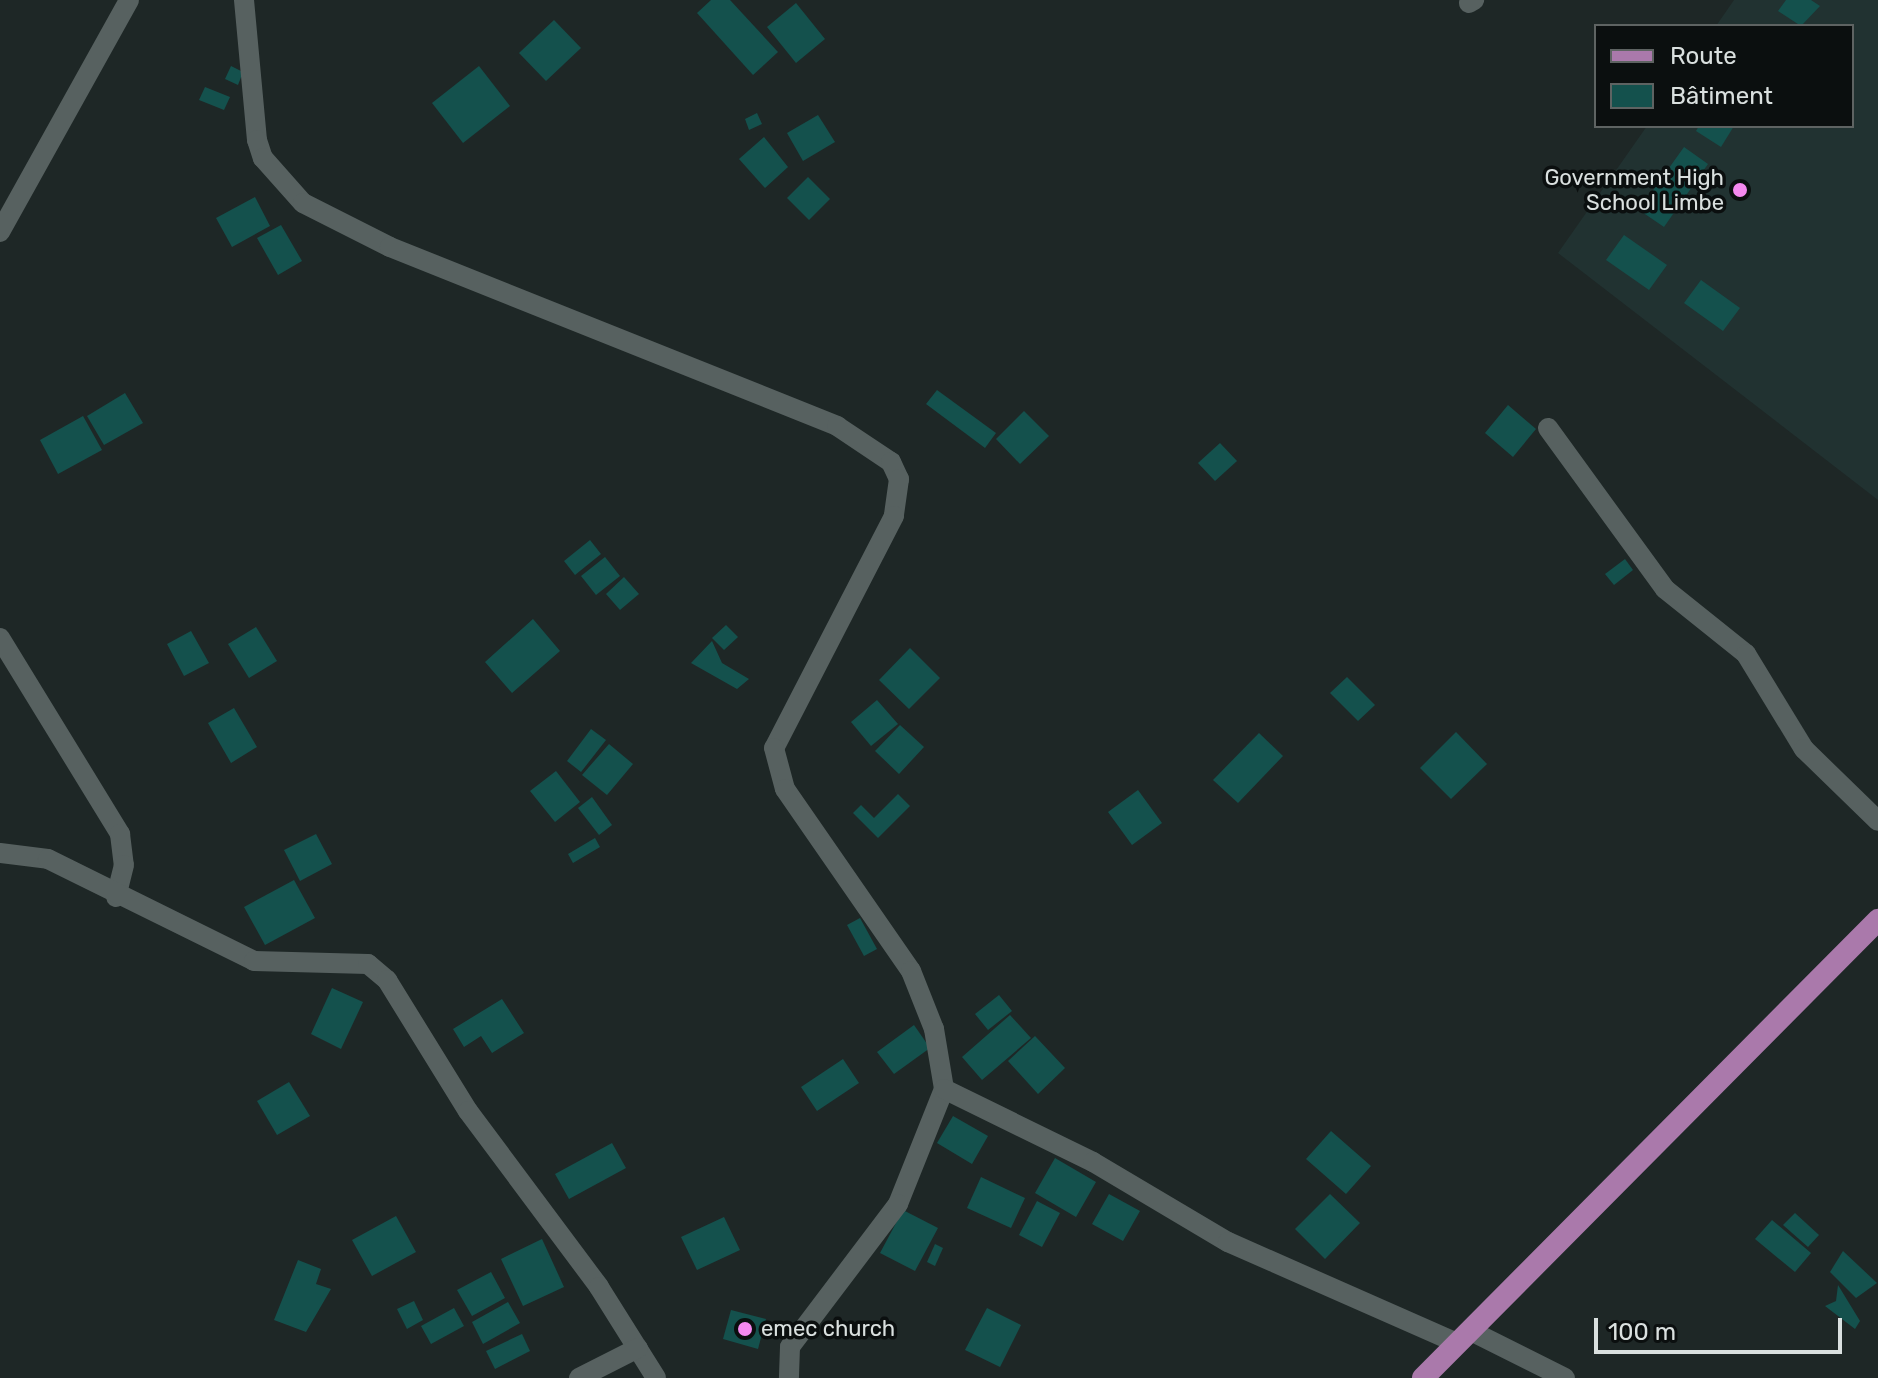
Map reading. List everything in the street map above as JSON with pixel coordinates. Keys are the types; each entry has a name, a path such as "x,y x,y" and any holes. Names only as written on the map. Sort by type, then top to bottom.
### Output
{"main road":[{"path":"1423,1378 1878,920"}],"street":[{"path":"0,232 129,0"},
{"path":"244,0 263,158 314,210 837,426 891,462 900,493 894,516 774,748 785,789 911,971 934,1029 944,1089 898,1204 790,1347 789,1378"},
{"path":"1548,428 1665,589 1746,654 1804,749 1878,821"},
{"path":"0,638 120,834 124,865 116,897"},
{"path":"0,853 48,859 116,897 254,961 350,959 387,980 468,1111 638,1348 656,1378"},
{"path":"944,1089 1093,1162 1228,1242 1565,1378"},
{"path":"579,1378 638,1348"}],"shaded area":[{"name":"Government High School Limbe","path":"1734,0 1878,0 1878,500 1558,253 1646,128 1854,128 1854,24 1717,24"}],"building":[{"path":"711,0 730,0 778,52 753,75 697,13"},
{"path":"1786,0 1811,0 1820,6 1803,24 1778,11"},
{"path":"796,3 825,39 796,63 767,27"},
{"path":"554,20 581,48 546,81 519,53"},
{"path":"231,66 243,72 238,85 225,79"},
{"path":"479,66 510,106 463,143 432,103"},
{"path":"205,87 230,97 224,110 199,100"},
{"path":"757,113 762,124 749,130 745,119"},
{"path":"818,115 835,142 803,161 787,133"},
{"path":"1698,128 1733,128 1721,147 1696,131"},
{"path":"764,137 788,167 765,188 739,159"},
{"path":"1684,147 1708,164 1664,227 1639,210"},
{"path":"808,177 830,199 809,220 787,198"},
{"path":"255,197 270,226 232,247 216,218"},
{"path":"281,225 302,261 278,275 257,238"},
{"path":"1624,235 1667,265 1649,290 1606,260"},
{"path":"1701,280 1740,308 1723,331 1684,303"},
{"path":"937,390 996,433 985,448 926,404"},
{"path":"125,393 143,423 104,445 87,416"},
{"path":"1508,405 1536,429 1513,457 1485,433"},
{"path":"1024,411 1049,436 1020,464 996,439"},
{"path":"83,416 102,450 58,474 40,440"},
{"path":"1220,443 1237,461 1215,481 1198,463"},
{"path":"590,540 601,554 575,575 564,561"},
{"path":"605,557 620,576 596,595 581,576"},
{"path":"1625,559 1633,570 1614,585 1605,574"},
{"path":"624,577 639,594 620,610 606,594"},
{"path":"533,619 560,651 512,693 485,662"},
{"path":"726,625 738,637 724,650 712,638"},
{"path":"256,627 277,661 249,678 228,644"},
{"path":"191,631 209,663 184,676 167,644"},
{"path":"712,641 722,663 749,679 737,689 691,663"},
{"path":"910,648 940,678 909,709 879,680"},
{"path":"1347,677 1375,705 1358,721 1330,693"},
{"path":"877,700 898,724 871,746 851,722"},
{"path":"234,708 257,747 231,763 208,723"},
{"path":"900,725 924,747 899,774 875,751"},
{"path":"591,729 606,740 581,772 567,761"},
{"path":"1456,732 1487,764 1451,799 1420,768"},
{"path":"1259,733 1283,756 1238,803 1213,780"},
{"path":"609,744 633,764 607,795 582,775"},
{"path":"556,771 580,802 555,822 530,791"},
{"path":"1138,790 1162,823 1132,845 1108,812"},
{"path":"898,794 910,806 878,838 853,813 861,805 874,818"},
{"path":"592,797 612,825 599,835 578,808"},
{"path":"316,834 332,864 300,881 284,850"},
{"path":"595,838 600,847 573,863 568,854"},
{"path":"294,880 315,918 265,945 244,907"},
{"path":"860,918 877,949 864,956 847,925"},
{"path":"332,988 363,1002 341,1049 311,1034"},
{"path":"999,995 1012,1011 988,1030 975,1014"},
{"path":"502,999 524,1033 492,1053 481,1036 464,1047 453,1029"},
{"path":"1010,1015 1031,1038 982,1080 962,1057"},
{"path":"914,1025 930,1048 894,1074 877,1052"},
{"path":"1035,1036 1065,1068 1038,1094 1008,1061"},
{"path":"843,1059 859,1083 817,1111 801,1087"},
{"path":"289,1082 310,1116 277,1135 257,1101"},
{"path":"953,1116 988,1136 972,1164 937,1143"},
{"path":"1331,1131 1371,1166 1346,1194 1306,1159"},
{"path":"612,1143 626,1168 569,1199 555,1174"},
{"path":"1055,1158 1096,1182 1076,1217 1035,1193"},
{"path":"981,1177 1025,1198 1011,1228 967,1208"},
{"path":"1109,1194 1140,1211 1123,1241 1092,1224"},
{"path":"1330,1194 1360,1223 1325,1259 1295,1229"},
{"path":"1037,1201 1060,1213 1042,1247 1019,1235"},
{"path":"903,1210 938,1228 915,1271 880,1253"},
{"path":"1795,1213 1819,1235 1808,1247 1783,1225"},
{"path":"396,1216 416,1252 372,1276 352,1240"},
{"path":"724,1217 740,1250 697,1270 681,1237"},
{"path":"1772,1220 1811,1253 1795,1272 1755,1239"},
{"path":"542,1239 564,1287 523,1306 501,1259"},
{"path":"935,1244 943,1248 935,1266 927,1262"},
{"path":"1843,1251 1877,1283 1856,1298 1830,1272"},
{"path":"298,1260 321,1269 316,1284 331,1289 306,1332 274,1320"},
{"path":"491,1272 505,1298 472,1316 457,1290"},
{"path":"1838,1285 1860,1321 1855,1329 1825,1306 1836,1301"},
{"path":"414,1301 423,1320 407,1329 397,1309"},
{"path":"508,1302 520,1323 483,1344 472,1322"},
{"path":"454,1308 464,1326 431,1344 421,1326"},
{"path":"987,1308 1021,1325 1000,1367 965,1350"},
{"name":"emec church","path":"731,1310 766,1319 758,1349 723,1339"},
{"path":"522,1334 530,1351 495,1369 486,1351"}],"place":[{"name":"Government High School Limbe","path":"1740,190"},
{"name":"emec church","path":"745,1329"}]}
